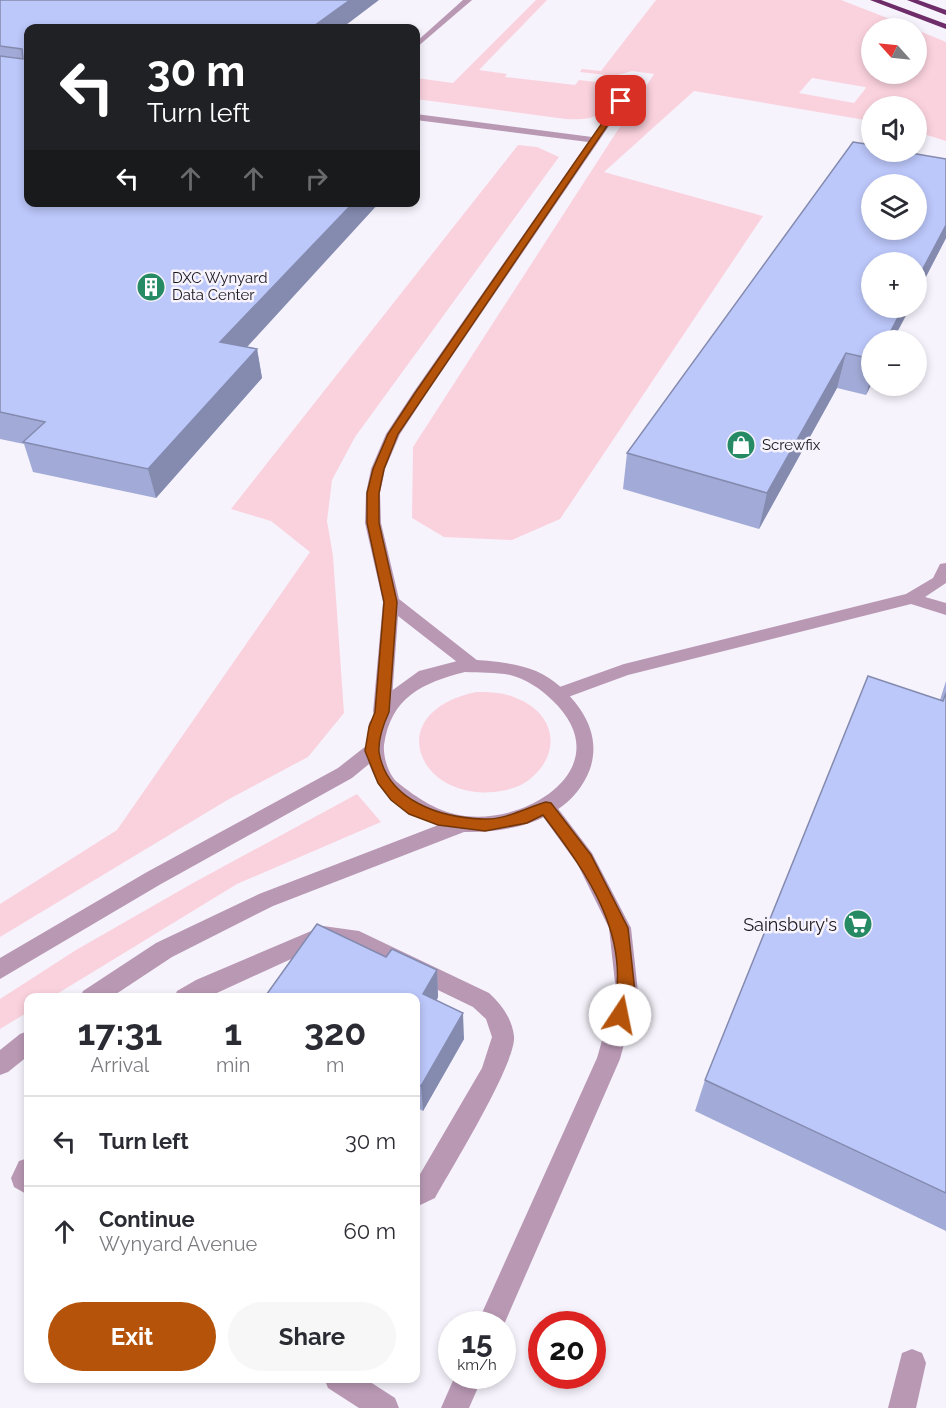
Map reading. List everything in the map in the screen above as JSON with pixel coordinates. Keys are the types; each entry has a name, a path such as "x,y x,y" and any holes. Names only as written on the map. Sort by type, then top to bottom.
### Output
{"highway":[{"path":"874,0 946,27"},
{"path":"911,0 946,13"}],"street":[{"path":"420,42 468,0"},
{"path":"382,712 390,602 373,523 373,493 378,469 393,434 635,82"},
{"path":"420,118 593,140"},
{"path":"560,694 624,670 911,598 939,580 946,568"},
{"path":"911,598 946,609"},
{"path":"390,602 472,665"},
{"path":"472,665 511,669 546,683 572,706 584,736 585,752 581,767 573,782 561,796 527,817 507,823 463,824 438,819 415,810 396,796 383,779 372,751 376,727 382,712 392,699 419,679 436,672 472,665"},
{"path":"0,969 154,878 345,773 372,751"},
{"path":"497,1311 608,1059 627,992 620,928 585,860 546,807"},
{"path":"99,993 164,950 266,900 463,824"},
{"path":"194,993 324,935 351,938 481,1000 495,1013 503,1037 492,1072 426,1190 420,1192"},
{"path":"0,1064 24,1045"},
{"path":"902,1408 912,1363"},
{"path":"346,1383 385,1408"},
{"path":"454,1408 463,1389"}],"shaded area":[{"path":"536,0 547,0 479,70 507,74 505,77 575,85 579,80 605,83 618,87 619,91 603,111 585,119 565,119 420,100 420,79 453,83"},
{"path":"656,0 841,0 887,18 861,18 861,84 927,84 927,34 946,42 946,141 927,135 927,96 861,96 861,119 694,91 604,172 763,216 560,519 512,540 444,537 412,518 413,447 654,74 632,71 614,76 580,72 582,69 601,71","holes":["812,78 866,88 854,103 799,93"]},
{"path":"518,145 537,147 559,157 355,437 332,480 327,521 333,556 344,713 308,757 229,799 0,937 0,904 117,830 310,552 271,521 231,509"},
{"path":"476,692 501,693 516,698 539,713 546,723 550,734 547,757 530,779 520,785 501,791 473,792 449,784 432,771 421,755 419,736 427,718 446,703"},
{"path":"357,794 381,822 237,884 59,993 24,993 24,1014 0,1029 0,999 76,950"}],"building":[{"name":"DXC Wynyard Data Center","path":"0,0 350,0 317,24 24,24 24,207 349,207 220,342 257,349 148,469 23,442 45,422 0,412 0,56 23,59 22,49 0,46"},
{"path":"853,142 861,143 861,162 927,162 927,156 946,159 946,225 927,261 927,252 861,252 861,318 898,318 891,330 861,330 861,356 846,353 767,493 627,453"},
{"name":"Sainsbury's","path":"868,676 943,701 946,693 946,1193 705,1080"},
{"path":"317,924 386,957 392,949 437,970 423,994 463,1013 421,1086 420,993 268,993"}],"place":[{"name":"DXC Wynyard Data Center","path":"151,287"},
{"name":"Screwfix","path":"741,445"},
{"name":"Sainsbury's","path":"858,924"}],"route":[{"path":"620,1015 627,992 620,928 585,860 546,807 527,817 507,823 463,824 438,819 415,810 396,796 383,779 372,751 376,727 382,712 390,602 373,523 373,493 378,469 393,434 420,393 621,101"}]}
